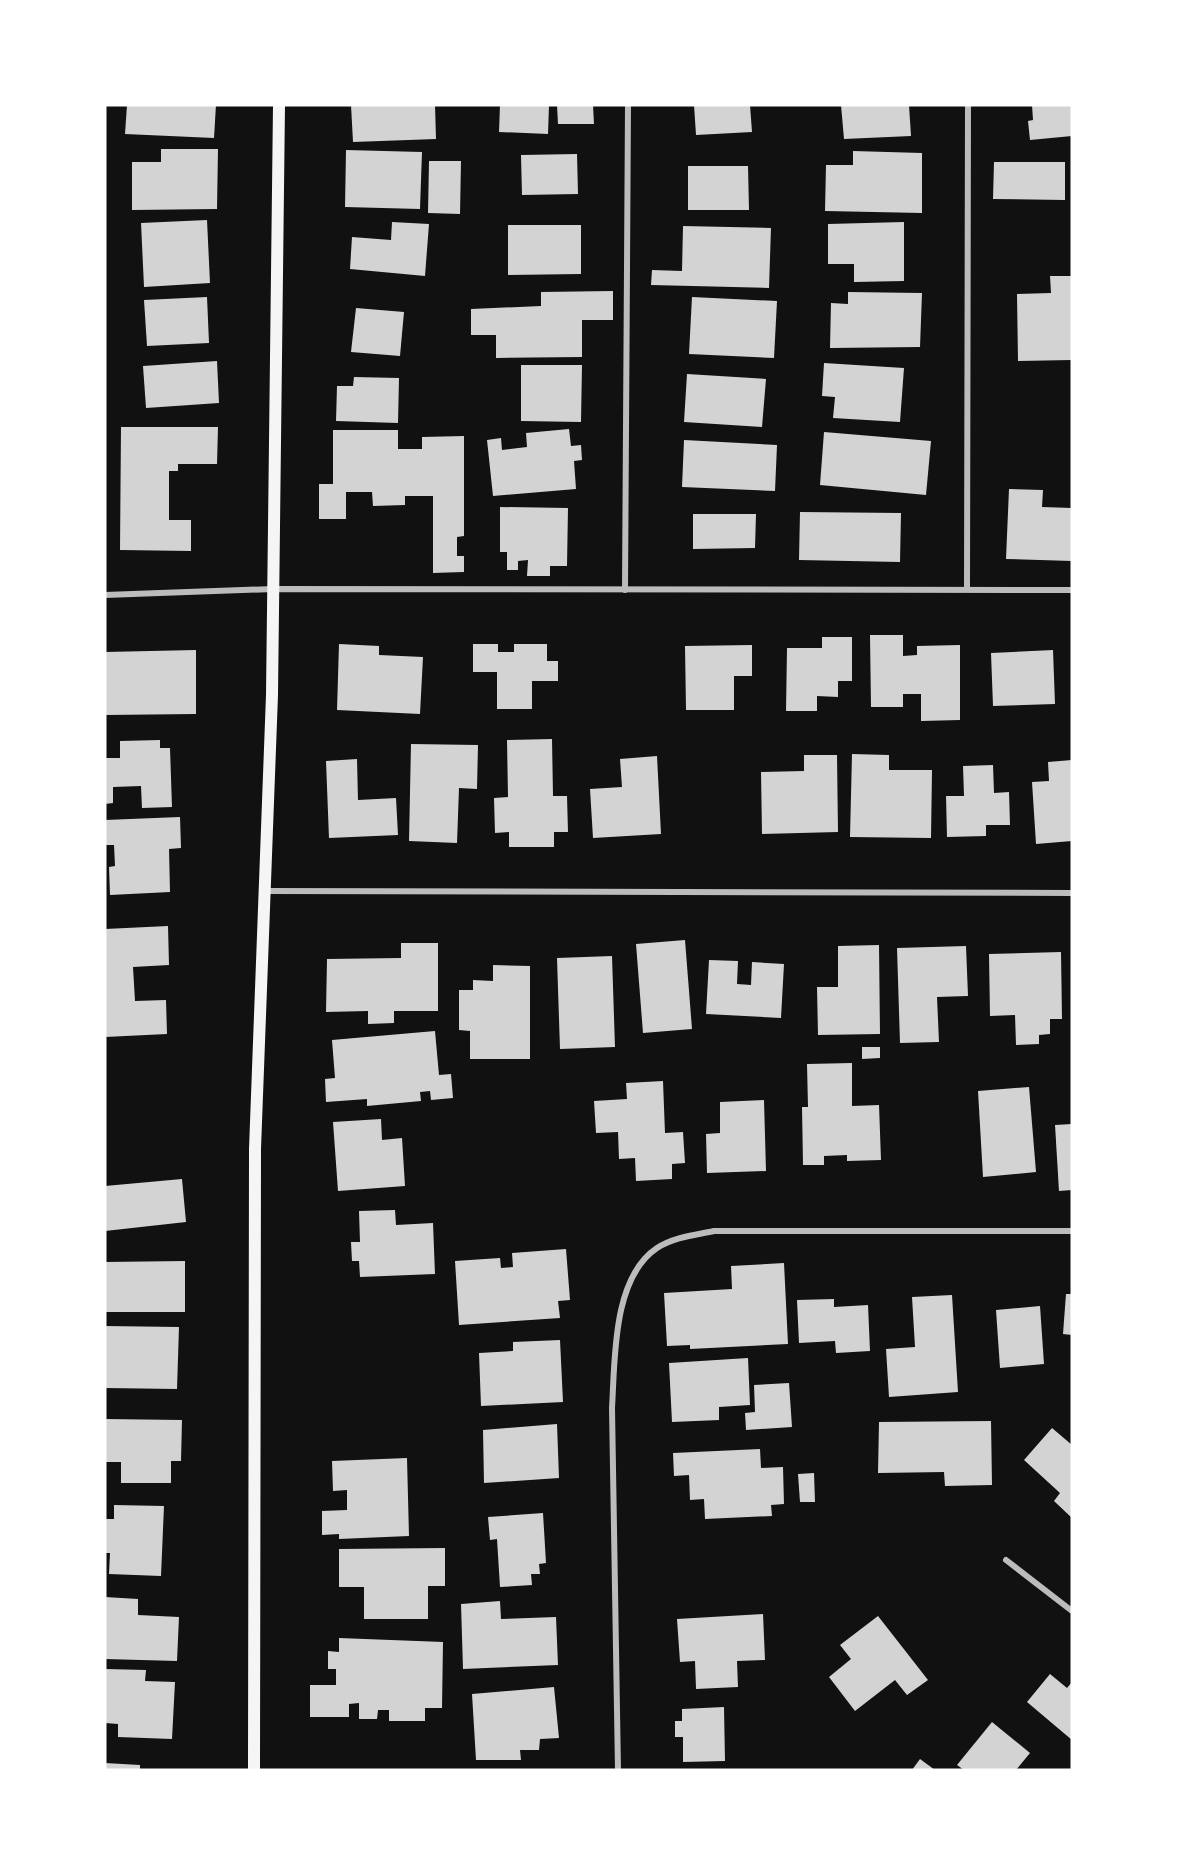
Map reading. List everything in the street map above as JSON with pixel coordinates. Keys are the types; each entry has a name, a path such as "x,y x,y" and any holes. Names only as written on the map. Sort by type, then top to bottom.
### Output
{"main road":[{"path":"254,1770 255,1149 273,589 279,105"}],"street":[{"path":"625,590 628,105"},
{"path":"968,588 969,105"},
{"path":"105,595 273,589 968,588 1072,590"},
{"path":"265,891 1072,893"},
{"path":"618,1770 613,1397 615,1353 624,1301 630,1283 646,1257 669,1242 714,1231 1072,1231"},
{"path":"1006,1560 1072,1611"}],"building":[{"path":"127,105 216,105 214,138 125,134"},
{"path":"351,105 435,105 436,139 353,142"},
{"path":"500,105 549,105 548,134 499,132"},
{"path":"557,105 593,105 594,124 558,124"},
{"path":"694,105 750,105 752,132 696,135"},
{"path":"841,105 909,105 911,136 844,139"},
{"path":"1032,105 1072,105 1072,136 1030,140 1028,121 1033,120"},
{"path":"161,149 218,149 217,209 132,210 132,162 161,162"},
{"path":"346,150 422,152 420,209 345,207"},
{"path":"853,151 922,153 922,213 825,211 826,165 853,165"},
{"path":"577,154 578,194 522,195 521,155"},
{"path":"429,161 461,161 460,214 428,213"},
{"path":"994,162 1065,162 1065,200 993,199"},
{"path":"688,166 748,166 749,210 688,210"},
{"path":"207,220 210,283 144,287 141,223"},
{"path":"392,222 429,224 425,276 350,269 352,237 391,240"},
{"path":"904,222 904,281 854,282 854,264 828,264 828,224"},
{"path":"508,225 581,225 581,274 508,275"},
{"path":"683,226 771,228 769,288 651,285 652,270 682,271"},
{"path":"1050,276 1072,276 1072,360 1018,361 1017,294 1051,293"},
{"path":"613,291 613,320 582,320 582,357 496,358 496,335 471,335 471,309 541,306 541,292"},
{"path":"848,292 922,293 920,347 830,348 831,303 848,304"},
{"path":"207,297 209,343 147,346 144,300"},
{"path":"692,297 777,301 774,358 689,354"},
{"path":"356,308 404,312 400,356 351,352"},
{"path":"217,361 219,403 146,408 143,366"},
{"path":"824,363 904,368 900,422 833,418 835,397 822,396"},
{"path":"521,365 582,365 581,422 521,421"},
{"path":"687,374 766,379 762,427 684,422"},
{"path":"354,377 399,378 398,423 336,421 337,386 353,386"},
{"path":"121,427 218,427 217,464 178,464 178,471 169,471 169,520 191,520 191,551 120,550"},
{"path":"569,429 571,446 581,445 582,460 574,461 576,489 493,496 487,440 501,438 502,450 527,447 526,433"},
{"path":"333,430 398,430 398,449 422,449 422,437 464,436 464,536 457,537 457,556 464,556 464,572 433,573 433,496 405,496 405,505 373,506 372,492 346,492 346,519 319,519 319,484 333,484"},
{"path":"824,432 931,441 926,495 820,485"},
{"path":"684,440 777,445 775,491 682,487"},
{"path":"1009,489 1043,490 1042,507 1072,508 1072,561 1006,559"},
{"path":"500,507 568,508 567,566 550,566 550,576 527,576 528,560 518,561 518,570 507,570 507,552 500,552"},
{"path":"800,512 901,513 900,562 799,560"},
{"path":"693,514 756,514 755,548 693,549"},
{"path":"870,635 903,635 903,656 917,655 917,646 960,645 960,720 921,721 921,694 903,694 903,707 871,707"},
{"path":"822,637 852,637 852,681 838,681 838,697 817,696 817,711 786,711 787,648 822,648"},
{"path":"339,644 379,646 379,655 423,657 420,714 337,710"},
{"path":"473,644 498,644 498,652 514,652 514,644 547,644 547,661 558,661 558,681 532,681 532,709 497,709 497,672 473,672"},
{"path":"752,645 752,676 734,676 734,710 686,710 685,646"},
{"path":"196,650 196,714 105,715 105,652"},
{"path":"1053,650 1055,704 993,706 991,653"},
{"path":"552,739 553,796 567,796 568,832 554,832 554,847 509,847 509,832 495,833 494,798 508,797 507,740"},
{"path":"160,740 160,748 170,748 172,807 142,808 141,786 113,787 113,803 105,804 105,758 120,758 120,741"},
{"path":"411,744 478,745 477,789 459,788 457,843 409,841"},
{"path":"852,754 889,755 889,770 932,770 931,838 850,837"},
{"path":"804,755 837,755 838,832 762,834 761,772 804,771"},
{"path":"657,756 661,834 593,838 590,789 622,787 620,759"},
{"path":"357,759 358,800 396,798 398,835 329,838 326,761"},
{"path":"1072,760 1072,841 1036,844 1032,782 1049,781 1048,762"},
{"path":"993,765 994,793 1009,792 1010,825 986,825 986,836 947,837 946,796 964,796 963,766"},
{"path":"180,817 181,848 169,849 170,892 110,895 109,867 115,866 114,845 105,845 105,820"},
{"path":"168,926 169,965 133,967 135,1001 166,1000 167,1034 105,1037 105,929"},
{"path":"685,940 692,1029 643,1033 636,944"},
{"path":"401,943 438,943 438,1011 394,1011 394,1023 368,1024 368,1011 326,1012 327,959 401,958"},
{"path":"879,945 880,1034 818,1035 817,987 838,987 838,946"},
{"path":"966,946 968,996 937,997 939,1042 900,1043 897,948"},
{"path":"1061,952 1062,1019 1050,1019 1050,1034 1039,1035 1039,1044 1016,1045 1015,1015 990,1016 989,954"},
{"path":"612,956 615,1047 560,1049 557,958"},
{"path":"709,960 738,961 737,984 751,985 752,962 784,964 781,1018 706,1014"},
{"path":"493,965 530,966 530,1059 470,1059 470,1031 459,1030 459,990 473,990 473,980 493,981"},
{"path":"435,1031 439,1075 451,1074 453,1098 431,1100 430,1091 420,1092 421,1101 367,1106 367,1099 326,1102 325,1079 335,1078 332,1040"},
{"path":"862,1047 880,1047 880,1058 862,1059"},
{"path":"852,1063 852,1106 879,1105 881,1160 847,1161 847,1155 824,1156 824,1165 803,1165 802,1107 808,1107 807,1064"},
{"path":"663,1081 665,1133 683,1132 685,1163 672,1164 672,1179 636,1181 635,1158 619,1159 618,1132 596,1133 594,1101 627,1099 626,1083"},
{"path":"1029,1087 1036,1172 983,1177 978,1091"},
{"path":"764,1100 766,1171 707,1173 706,1134 720,1133 720,1102"},
{"path":"381,1119 382,1140 402,1138 405,1186 338,1191 333,1122"},
{"path":"1072,1124 1072,1190 1059,1191 1055,1125"},
{"path":"182,1179 186,1222 105,1231 105,1186"},
{"path":"395,1210 396,1225 433,1223 435,1274 360,1277 359,1261 352,1261 351,1242 360,1242 359,1211"},
{"path":"566,1249 570,1300 558,1301 560,1318 459,1325 455,1261 500,1258 501,1268 513,1267 512,1253"},
{"path":"185,1261 185,1312 106,1312 105,1262"},
{"path":"784,1263 788,1344 690,1349 690,1345 667,1346 664,1293 732,1289 731,1266"},
{"path":"1066,1294 1072,1294 1072,1335 1063,1334"},
{"path":"952,1295 958,1392 889,1397 886,1349 915,1347 912,1297"},
{"path":"834,1299 834,1307 868,1305 870,1351 836,1353 835,1341 799,1343 797,1300"},
{"path":"1040,1306 1044,1364 1000,1368 996,1310"},
{"path":"105,1326 179,1327 177,1389 105,1388"},
{"path":"560,1340 563,1402 481,1406 479,1353 513,1351 513,1342"},
{"path":"748,1358 750,1405 719,1407 719,1420 672,1422 669,1363"},
{"path":"789,1383 792,1427 746,1430 745,1413 755,1412 754,1385"},
{"path":"105,1419 182,1420 181,1461 171,1461 171,1483 121,1483 121,1462 105,1462"},
{"path":"991,1421 992,1485 945,1486 944,1472 878,1473 879,1422"},
{"path":"557,1424 559,1478 484,1483 483,1430"},
{"path":"1052,1428 1072,1445 1072,1518 1054,1501 1060,1493 1024,1460"},
{"path":"760,1449 761,1468 783,1467 784,1504 771,1505 772,1516 705,1519 704,1499 690,1500 689,1475 674,1476 673,1453"},
{"path":"407,1458 409,1536 339,1539 339,1534 322,1535 322,1511 347,1510 347,1490 333,1491 332,1461"},
{"path":"814,1473 815,1502 800,1502 798,1474"},
{"path":"114,1505 164,1506 161,1576 109,1574 110,1553 105,1553 105,1519 114,1519"},
{"path":"543,1513 546,1563 539,1564 540,1574 531,1574 532,1585 500,1587 497,1539 490,1540 488,1517"},
{"path":"445,1548 445,1586 428,1586 428,1619 364,1619 364,1587 339,1587 339,1549"},
{"path":"105,1597 138,1599 138,1615 179,1617 177,1661 105,1659"},
{"path":"500,1601 501,1619 556,1617 558,1665 463,1669 461,1604"},
{"path":"763,1614 765,1660 737,1661 738,1687 696,1689 695,1661 680,1662 677,1619"},
{"path":"878,1616 928,1680 907,1695 895,1680 855,1711 829,1677 851,1659 840,1645"},
{"path":"339,1638 443,1642 442,1708 425,1708 425,1721 389,1721 389,1710 378,1710 377,1719 359,1719 359,1703 349,1704 349,1717 310,1717 310,1685 336,1685 336,1669 328,1669 328,1651 339,1652"},
{"path":"105,1669 146,1670 145,1681 175,1682 172,1739 118,1737 118,1724 105,1723"},
{"path":"1050,1674 1067,1688 1072,1682 1072,1740 1027,1702"},
{"path":"554,1687 559,1738 540,1739 539,1750 520,1750 521,1760 476,1760 472,1694"},
{"path":"724,1707 725,1761 683,1762 683,1737 675,1737 675,1721 682,1721 682,1709"},
{"path":"992,1722 1030,1753 1016,1770 964,1770 957,1765"},
{"path":"920,1759 935,1770 912,1770"},
{"path":"105,1763 140,1765 140,1770 105,1770"}]}
